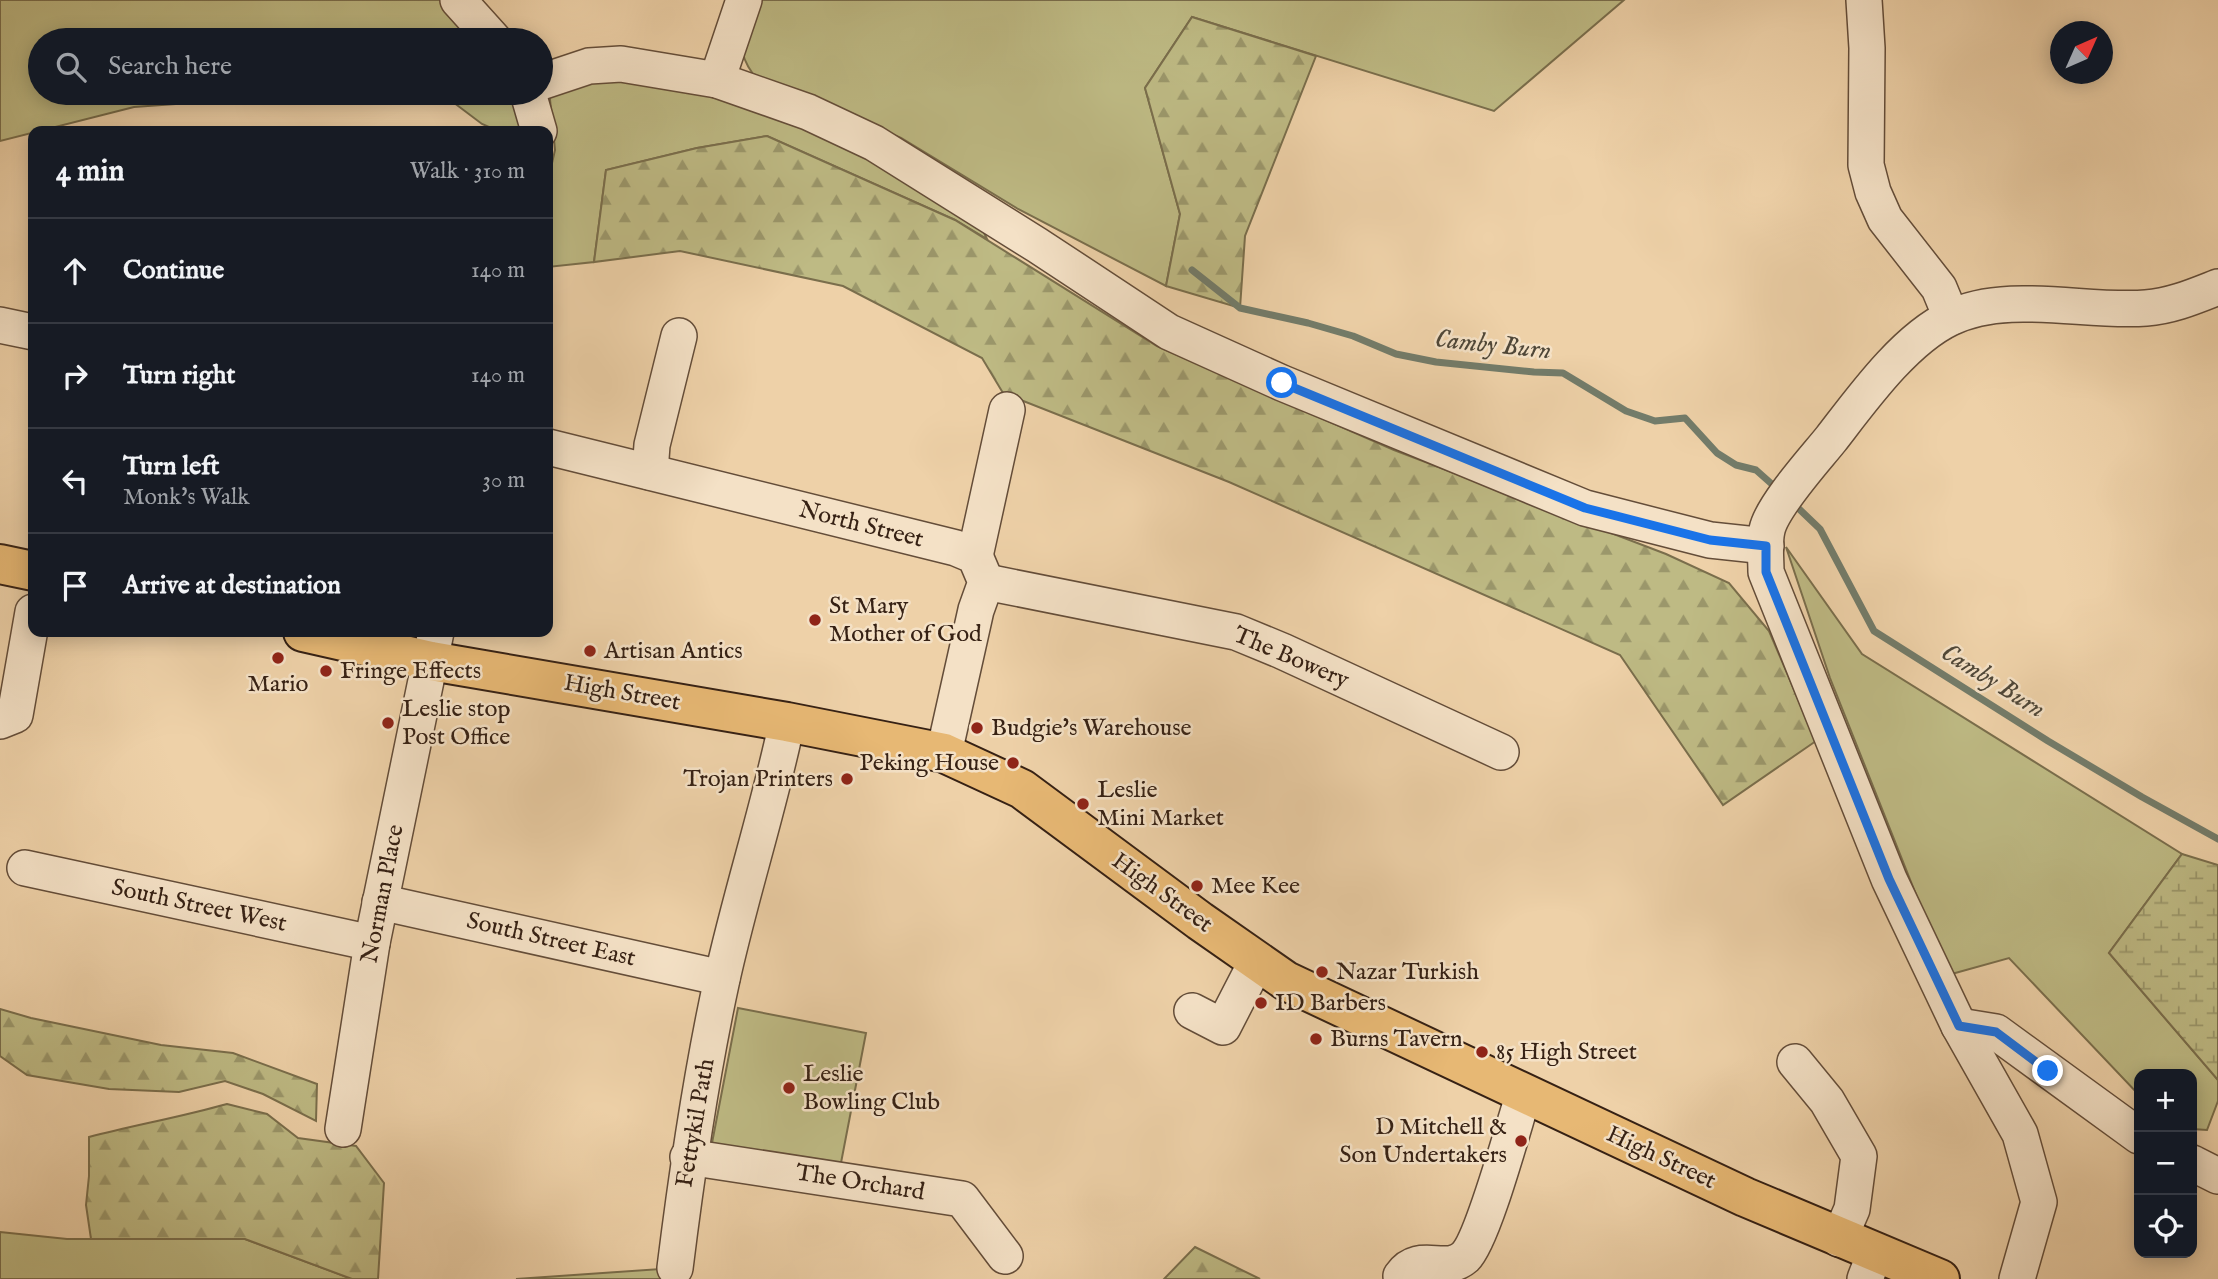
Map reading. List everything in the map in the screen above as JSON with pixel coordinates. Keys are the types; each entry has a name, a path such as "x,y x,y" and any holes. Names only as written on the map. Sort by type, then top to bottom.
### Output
{"main road":[{"path":"0,564 28,570"},
{"name":"High Street","path":"350,637 434,646 944,753 1022,789 1286,981 1745,1197 1839,1238 1870,1266 1940,1279"}],"street":[{"path":"458,0 483,28"},
{"path":"717,80 744,0"},
{"path":"1864,0 1867,48 1866,165 1869,180 1885,219 1934,281 1951,317"},
{"path":"553,78 589,66 621,64 717,80 808,112 874,143 1169,332 1282,383 1585,508 1710,540 1766,546"},
{"path":"531,105 538,126"},
{"path":"2017,1279 2039,1202 2020,1134 1959,1026 1889,879 1766,572 1767,529 1772,516 1839,429 1906,351 1951,317 2017,305 2145,308 2166,305 2218,287"},
{"path":"0,325 28,331"},
{"path":"650,472 652,445 679,336"},
{"path":"944,753 976,610 980,569 1007,410"},
{"name":"North Street","path":"553,448 943,545 980,569"},
{"name":"The Bowery","path":"980,569 1236,632 1502,752"},
{"path":"0,721 15,715 29,637"},
{"name":"Norman Place","path":"343,1129 372,943 434,646"},
{"name":"Fettykil Path","path":"675,1268 688,1157 722,978 787,722"},
{"name":"South Street West","path":"25,868 372,943"},
{"name":"South Street East","path":"380,902 722,978"},
{"path":"1192,1011 1223,1027 1257,961"},
{"path":"1959,1026 1996,1032 2134,1132"},
{"path":"1795,1062 1827,1101 1859,1156 1852,1209 1839,1238"},
{"path":"1401,1276 1412,1265 1456,1262 1470,1250 1486,1212 1524,1093"},
{"name":"The Orchard","path":"688,1157 962,1199 1005,1255"},
{"path":"2197,1166 2218,1176"}],"green space":[{"path":"0,0 458,0 483,28 28,28 28,105 162,105 134,107 59,126 28,126 28,134 0,141"},
{"path":"755,0 1624,0 1494,111 1192,17 1145,88 1180,214 1166,286 1018,209 901,138 753,74 743,55 742,38"},
{"path":"1192,17 1316,56 1245,236 1240,308 1166,286 1180,214 1145,88"},
{"path":"553,79 717,80 970,203 987,239 955,220 767,136 697,148 606,170 594,262 553,266 555,150 551,105 553,105"},
{"path":"457,105 531,105 538,126 487,126"},
{"path":"767,136 955,220 1157,346 1394,450 1666,554 1729,583 1769,631 1816,741 1723,805 1620,655 1229,482 1003,393 982,358 843,286 680,251 594,262 606,170 697,148"},
{"path":"1786,547 1862,654 2182,854 2109,953 2218,1080 2218,1101 2207,1130 2197,1129 2197,1069 2134,1069 2134,1090 2009,958 1948,975 1830,678"},
{"path":"2182,854 2218,865 2218,1080 2109,953"},
{"name":"Leslie Bowling Club","path":"738,1008 866,1033 840,1168 712,1143"},
{"path":"0,1009 161,1045 233,1053 317,1084 316,1121 263,1094 225,1081 179,1092 109,1089 27,1075 0,1056"},
{"path":"227,1104 267,1114 298,1138 356,1146 384,1183 378,1279 352,1279 245,1239 91,1239 86,1205 89,1137"},
{"path":"0,1232 67,1239 245,1239 352,1279 0,1279"},
{"path":"1195,1247 1260,1279 1164,1279"},
{"path":"675,1268 675,1279 516,1279"}],"waterway":[{"name":"Camby Burn","path":"1192,270 1240,308 1353,336 1396,354 1436,362 1563,373 1626,411 1655,421 1685,418 1717,453 1736,465 1756,470 1774,486"},
{"name":"Camby Burn","path":"1797,507 1820,529 1874,631 2048,741 2218,839"}],"place":[{"name":"St Mary Mother of God","path":"815,620"},
{"name":"Artisan Antics","path":"590,651"},
{"name":"Mario","path":"278,658"},
{"name":"Fringe Effects","path":"326,671"},
{"name":"Leslie stop Post Office","path":"388,723"},
{"name":"Budgie's Warehouse","path":"977,728"},
{"name":"Peking House","path":"1013,763"},
{"name":"Trojan Printers","path":"847,779"},
{"name":"Leslie Mini Market","path":"1083,804"},
{"name":"Mee Kee","path":"1197,886"},
{"name":"Nazar Turkish","path":"1322,972"},
{"name":"ID Barbers","path":"1261,1003"},
{"name":"Burns Tavern","path":"1316,1039"},
{"name":"85 High Street","path":"1482,1052"},
{"name":"Leslie Bowling Club","path":"789,1088"},
{"name":"D Mitchell & Son Undertakers","path":"1521,1141"}],"route":[{"path":"1282,383 1585,508 1710,540 1766,546 1766,572 1866,824 1889,879 1959,1026 1996,1032 2048,1071"}]}
